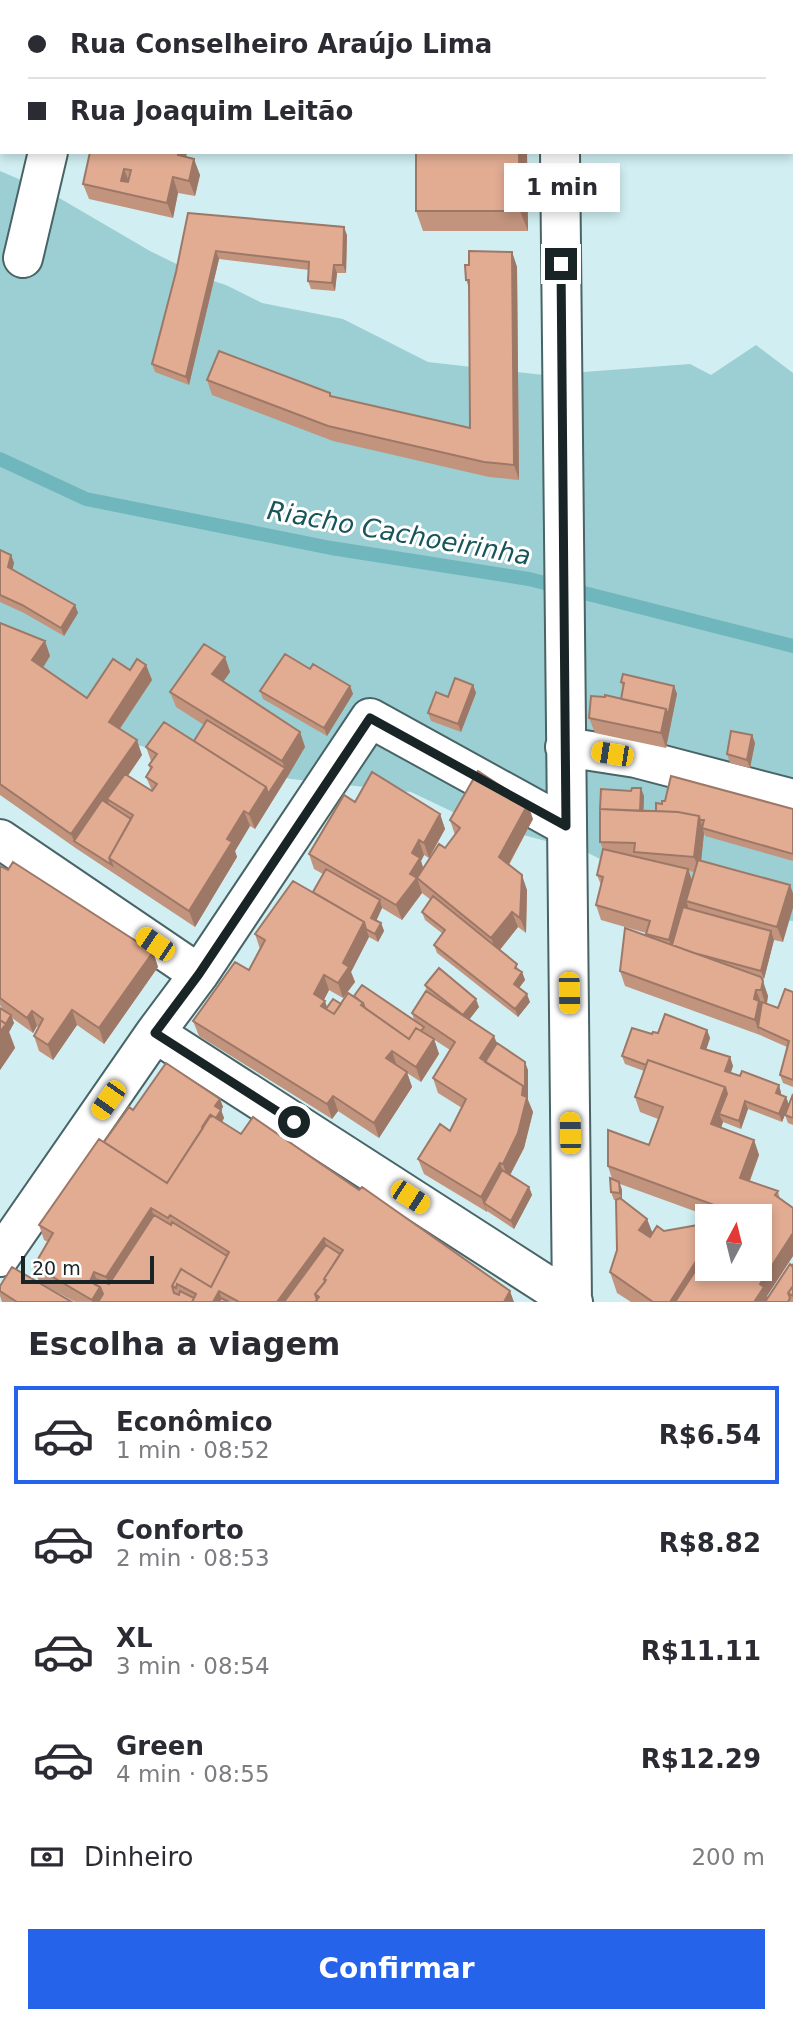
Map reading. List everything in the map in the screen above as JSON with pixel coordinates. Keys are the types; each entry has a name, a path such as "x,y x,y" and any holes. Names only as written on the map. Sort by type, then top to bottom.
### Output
{"street":[{"path":"23,258 48,154"},
{"path":"560,154 573,1302"},
{"path":"0,1257 199,974 370,718 566,826"},
{"path":"565,747 636,758 793,799"},
{"path":"0,839 199,974"},
{"path":"155,1033 573,1302"}],"shaded area":[{"path":"0,171 49,192 150,251 207,279 262,303 343,319 428,362 544,375 690,364 711,375 756,345 793,373 793,921 705,911 584,851 474,822 411,792 291,779 103,737 0,671"}],"building":[{"path":"90,154 178,154 194,159 189,181 173,177 167,203 83,184","holes":["124,169 131,170 128,182 121,181"]},
{"path":"416,154 519,154 520,211 416,211"},
{"path":"188,213 344,227 343,265 334,265 332,283 308,281 309,262 216,251 186,377 152,364"},
{"path":"469,251 512,252 514,465 484,462 328,426 207,380 219,351 330,393 330,396 470,428 469,280 466,280 465,265 469,265"},
{"path":"0,550 11,555 8,567 75,605 61,628 0,595"},
{"path":"0,623 45,641 32,660 87,698 113,659 130,670 137,659 146,665 109,722 137,740 71,834 0,784"},
{"path":"204,644 225,657 212,674 300,732 282,761 170,692"},
{"path":"285,654 310,669 313,664 350,686 324,728 260,691"},
{"path":"623,674 674,686 668,716 666,709 621,699"},
{"path":"455,678 473,685 458,724 428,713 436,692 448,697"},
{"path":"605,695 666,709 661,733 589,718 591,696"},
{"path":"207,720 285,768 268,794 266,787 194,741"},
{"path":"164,722 266,787 249,814 244,811 227,839 232,842 189,911 109,858 133,815 107,799 125,774 152,791 157,784 146,777 152,767 149,765 157,754 146,747"},
{"path":"731,731 752,735 747,760 727,754"},
{"path":"478,771 528,804 499,857 522,875 520,918 512,912 491,938 417,878 439,844 445,848 460,828 450,820"},
{"path":"372,772 440,814 424,843 419,840 412,853 420,858 410,874 417,878 396,905 309,854 344,795 355,802"},
{"path":"671,776 793,809 793,854 702,828 704,820 700,820 699,816 656,811 656,803 662,804 662,801 665,801"},
{"path":"632,788 641,788 640,811 600,809 601,789 631,791"},
{"path":"102,800 131,819 109,858 112,865 74,841"},
{"path":"600,809 678,812 699,816 694,857 634,852 635,843 600,842"},
{"path":"603,849 688,869 669,940 646,934 650,921 596,905 603,877 597,875"},
{"path":"698,860 790,885 777,927 686,901"},
{"path":"13,862 153,952 99,1028 72,1010 48,1045 34,1036 43,1019 32,1011 27,1018 0,998 0,866 8,870"},
{"path":"326,869 380,900 371,918 381,923 375,934 366,929 364,922 313,892"},
{"path":"293,881 364,922 343,963 349,967 338,983 324,975 314,994 325,1001 321,1006 334,1014 348,993 409,1039 416,1028 434,1039 416,1067 392,1051 386,1058 407,1072 374,1123 333,1096 327,1104 193,1021 235,962 249,970 265,940 255,934"},
{"path":"433,896 517,964 515,968 522,972 514,984 527,994 515,1009 434,945 445,930 422,912"},
{"path":"683,907 771,931 761,971 672,945"},
{"path":"625,928 761,977 761,990 756,990 754,999 759,1001 755,1020 620,971"},
{"path":"439,968 476,999 463,1015 425,985"},
{"path":"362,985 424,1027 421,1031 416,1028 409,1039 365,1008 354,996"},
{"path":"785,989 793,992 793,1080 780,1075 789,1041 758,1027 762,1002 778,1008"},
{"path":"426,991 494,1036 480,1058 523,1086 522,1095 527,1097 518,1133 503,1164 500,1163 481,1197 418,1159 440,1124 450,1131 466,1099 433,1078 455,1042 412,1013"},
{"path":"333,999 341,1004 334,1014 326,1009"},
{"path":"0,1008 11,1015 6,1024 0,1020"},
{"path":"665,1014 707,1030 701,1048 730,1057 725,1071 740,1076 742,1071 779,1085 776,1093 786,1097 779,1114 745,1101 739,1121 719,1114 727,1094 725,1087 648,1060 646,1065 622,1056 632,1028 652,1034 658,1033"},
{"path":"0,1020 6,1024 0,1032"},
{"path":"497,1043 525,1062 525,1093 523,1086 485,1062"},
{"path":"648,1060 725,1087 711,1124 754,1140 740,1178 778,1191 775,1195 793,1208 793,1233 772,1265 772,1204 711,1204 608,1166 608,1130 649,1145 663,1107 635,1097"},
{"path":"166,1063 220,1099 215,1106 221,1110 216,1118 210,1115 167,1183 104,1142 129,1107 133,1110"},
{"path":"793,1094 793,1118 785,1115"},
{"path":"211,1115 241,1134 253,1117 359,1190 362,1187 510,1291 504,1302 315,1302 319,1297 315,1294 343,1250 324,1238 277,1302 239,1302 219,1291 213,1302 192,1302 196,1294 177,1284 176,1288 172,1286 181,1269 211,1287 229,1252 170,1215 168,1218 151,1208 106,1277 94,1272 90,1281 100,1287 92,1300 34,1266 53,1233 39,1225 99,1139 167,1183"},
{"path":"502,1170 529,1187 511,1221 484,1203"},
{"path":"610,1178 619,1182 620,1193 611,1192"},
{"path":"620,1198 647,1219 639,1230 650,1237 657,1226 664,1231 695,1226 695,1263 670,1302 653,1302 610,1272 617,1250 616,1200"},
{"path":"154,1215 171,1225 172,1222 227,1256 211,1287 181,1269 172,1286 174,1293 179,1295 180,1291 194,1298 192,1302 98,1302 103,1294 100,1287 94,1284 96,1279 109,1284"},
{"path":"326,1245 340,1254 324,1279 325,1282 315,1294 317,1300 284,1302"},
{"path":"790,1264 793,1264 793,1286 788,1293 788,1302 765,1302"},
{"path":"12,1267 72,1302 17,1302 0,1291 0,1286"},
{"path":"695,1271 695,1281 762,1281 760,1284 764,1287 754,1302 675,1302"}],"waterway":[{"name":"Riacho Cachoeirinha","path":"0,459 86,499 331,548 529,579 793,646"}],"route":[{"path":"294,1122 155,1033 199,974 370,718 566,826 561,264"}]}
